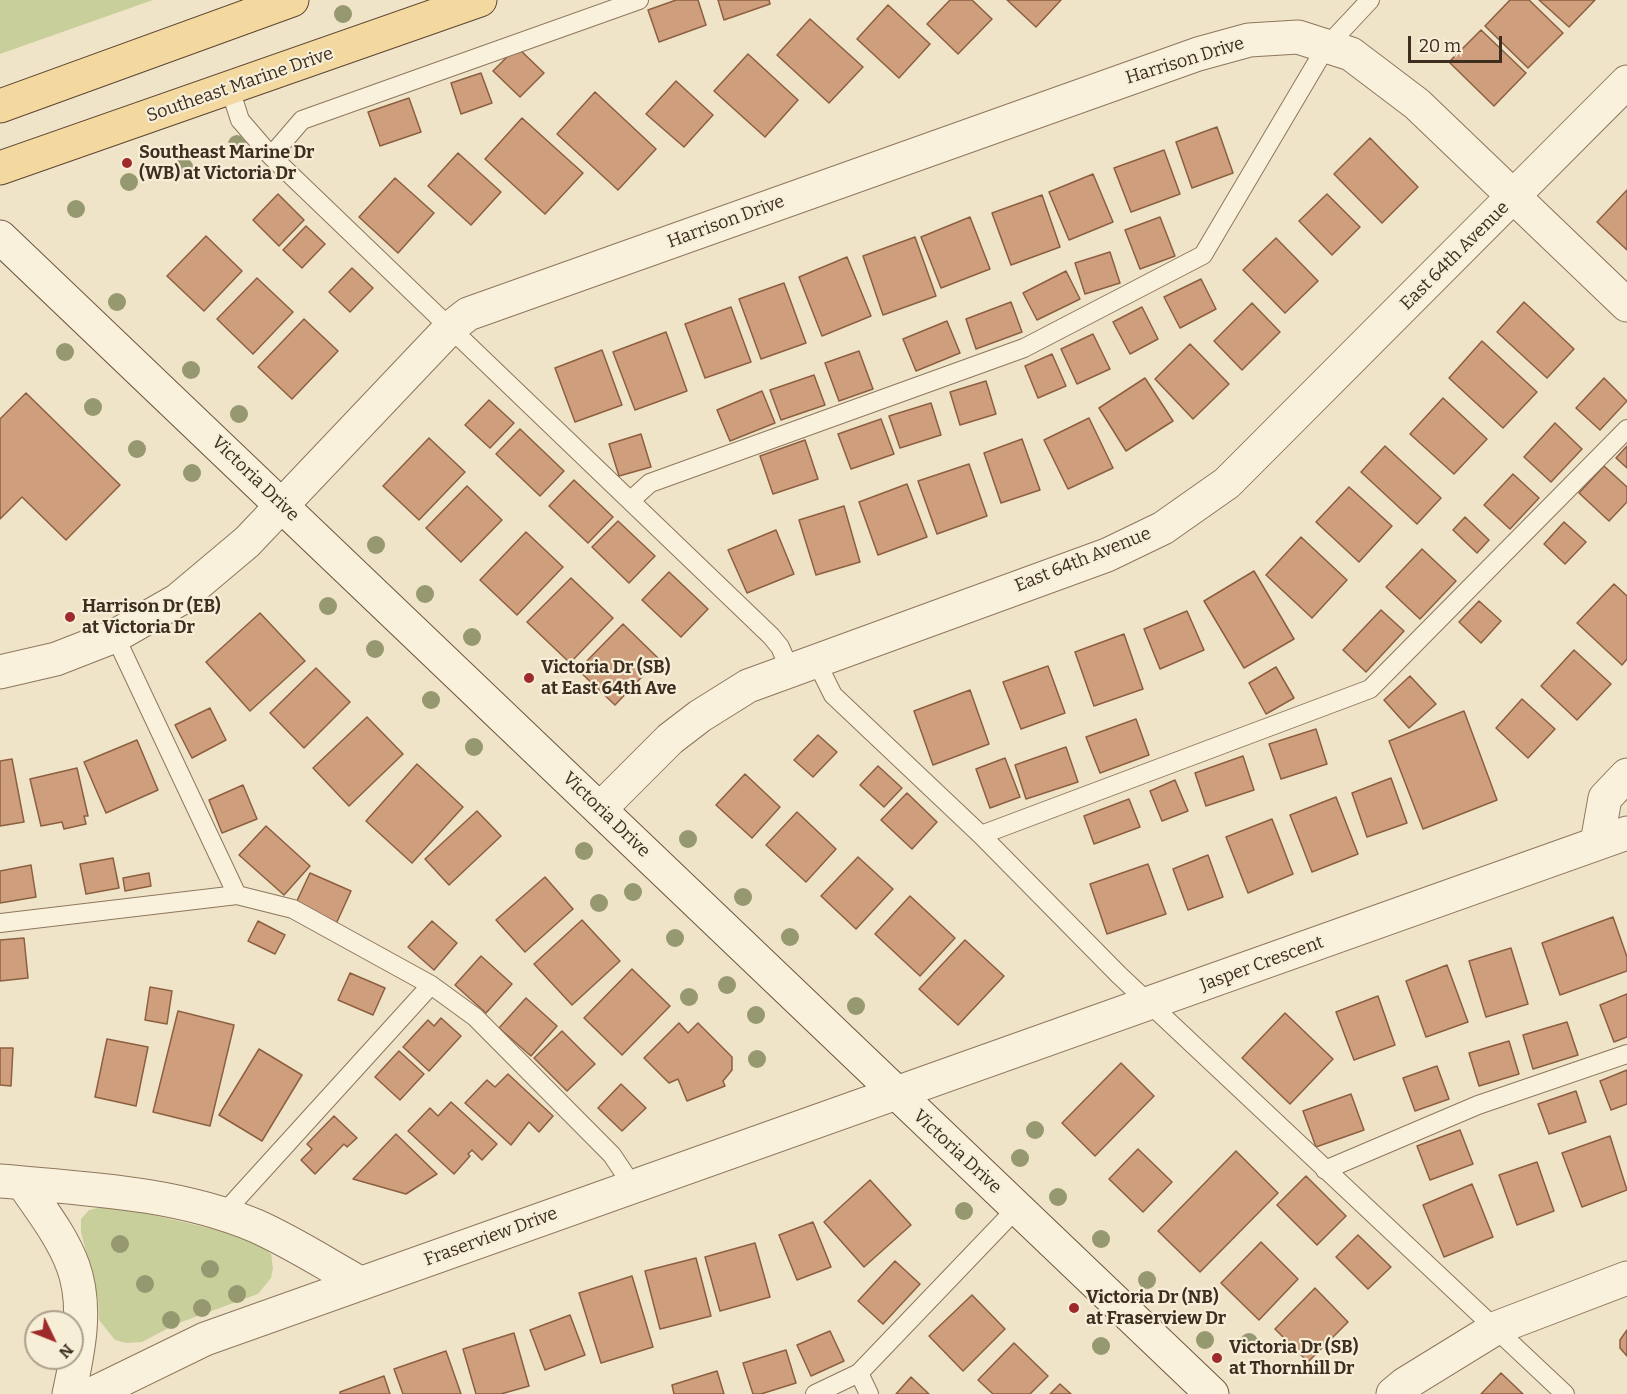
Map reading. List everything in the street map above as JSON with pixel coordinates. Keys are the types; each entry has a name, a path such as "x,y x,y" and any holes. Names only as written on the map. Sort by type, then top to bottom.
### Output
{"main road":[{"path":"0,106 292,0"},
{"name":"Southeast Marine Drive","path":"0,168 480,0"}],"street":[{"name":"Harrison Drive","path":"0,672 56,659 115,636 178,600 247,542 450,328 468,314 1198,54 1249,40 1298,37 1351,54 1418,104 1627,305"},
{"name":"East 64th Avenue","path":"600,809 670,739 700,716 748,686 1107,555 1163,528 1227,483 1514,198 1627,82"},
{"name":"Victoria Drive","path":"0,237 1212,1394"},
{"path":"1612,838 1605,798 1627,775"},
{"name":"Jasper Crescent","path":"896,1094 1612,838"},
{"name":"Fraserview Drive","path":"92,1394 205,1339 502,1235 632,1185 896,1094"},
{"path":"12,1182 125,1192 223,1214 257,1227 360,1283"},
{"path":"12,1182 55,1231 73,1268 81,1312 78,1349 69,1394"},
{"path":"1393,1394 1405,1384 1496,1328 1627,1278"}],"lane":[{"path":"271,156 302,120 639,0"},
{"path":"631,500 650,483 1024,348 1203,255 1326,46 1370,0"},
{"path":"230,89 240,120 271,156 631,500 780,647 803,665 981,835 1119,975 1565,1394"},
{"path":"981,835 1370,688 1627,429"},
{"path":"115,636 237,895"},
{"path":"0,923 237,895 293,909 432,985 475,1017 612,1155 632,1185"},
{"path":"223,1214 432,985"},
{"path":"1325,1170 1478,1105 1627,1054"},
{"path":"815,1394 859,1373 1017,1208"},
{"path":"859,1373 869,1394"}],"green space":[{"path":"0,0 153,0 0,54"},
{"path":"111,1205 251,1238 271,1254 273,1268 271,1278 258,1294 176,1324 142,1342 126,1343 115,1340 99,1320 98,1299 81,1232 81,1219 89,1210"}],"building":[{"path":"676,0 698,0 706,25 659,42 648,10"},
{"path":"718,0 769,0 770,4 724,20"},
{"path":"950,0 972,0 992,19 958,54 927,24"},
{"path":"1007,0 1061,0 1036,27"},
{"path":"1510,0 1529,0 1563,33 1528,68 1485,26"},
{"path":"1539,0 1595,0 1569,27"},
{"path":"888,5 930,44 899,78 857,39"},
{"path":"810,19 863,67 829,103 777,55"},
{"path":"1481,30 1526,73 1494,106 1449,62"},
{"path":"517,47 544,73 520,97 493,71"},
{"path":"748,54 798,100 765,137 714,91"},
{"path":"481,73 492,103 461,114 451,83"},
{"path":"676,81 713,115 684,147 646,114"},
{"path":"595,92 656,149 618,190 557,134"},
{"path":"409,98 421,132 380,146 368,112"},
{"path":"522,118 583,173 545,214 485,159"},
{"path":"1217,127 1233,173 1192,188 1176,142"},
{"path":"1370,138 1418,187 1382,223 1334,174"},
{"path":"1164,150 1180,194 1131,212 1114,168"},
{"path":"458,153 501,192 471,225 428,186"},
{"path":"1093,174 1113,222 1069,240 1049,192"},
{"path":"395,178 434,213 398,253 359,217"},
{"path":"1627,190 1627,250 1597,222"},
{"path":"278,194 304,220 279,246 253,220"},
{"path":"1327,194 1360,227 1332,255 1299,221"},
{"path":"1042,195 1060,247 1011,265 992,213"},
{"path":"970,217 990,269 941,288 921,237"},
{"path":"1160,217 1175,256 1140,269 1125,230"},
{"path":"306,226 325,244 302,268 283,250"},
{"path":"206,236 242,271 204,311 167,276"},
{"path":"915,237 936,296 883,315 863,256"},
{"path":"1276,238 1318,281 1285,313 1243,270"},
{"path":"1110,252 1120,283 1085,294 1075,263"},
{"path":"847,257 871,316 822,336 799,277"},
{"path":"352,268 373,288 350,312 329,292"},
{"path":"1066,271 1080,299 1037,320 1023,293"},
{"path":"257,278 293,312 253,354 217,319"},
{"path":"1201,279 1216,309 1180,328 1164,297"},
{"path":"784,283 806,343 761,359 739,299"},
{"path":"1011,302 1022,332 976,349 966,319"},
{"path":"1524,302 1574,349 1547,378 1497,332"},
{"path":"1252,303 1280,332 1242,370 1214,341"},
{"path":"731,307 751,362 705,378 685,324"},
{"path":"1142,307 1158,339 1130,354 1113,322"},
{"path":"304,319 338,351 292,399 258,367"},
{"path":"947,321 960,353 916,371 903,339"},
{"path":"666,332 687,391 635,410 613,352"},
{"path":"1093,334 1110,369 1077,384 1061,349"},
{"path":"1482,341 1537,392 1503,428 1449,378"},
{"path":"1190,344 1229,384 1193,419 1155,379"},
{"path":"602,350 622,405 575,422 555,368"},
{"path":"859,351 873,389 839,401 825,363"},
{"path":"1052,354 1066,386 1038,398 1025,366"},
{"path":"814,375 825,405 781,420 770,390"},
{"path":"1145,378 1173,421 1126,451 1099,408"},
{"path":"1604,378 1627,401 1600,430 1576,408"},
{"path":"986,381 996,414 960,425 950,392"},
{"path":"762,391 775,423 730,441 717,410"},
{"path":"26,393 120,485 66,540 22,497 0,519 0,419"},
{"path":"1443,398 1487,439 1454,474 1410,434"},
{"path":"489,400 514,423 490,448 465,425"},
{"path":"931,403 941,435 900,448 889,416"},
{"path":"1089,418 1113,468 1068,489 1044,440"},
{"path":"881,419 894,454 851,469 838,434"},
{"path":"1555,423 1582,449 1551,482 1524,457"},
{"path":"520,429 564,471 540,496 496,454"},
{"path":"641,434 651,467 619,476 609,444"},
{"path":"429,438 465,472 419,520 383,486"},
{"path":"1022,439 1040,490 1001,503 984,453"},
{"path":"805,440 818,479 773,494 760,456"},
{"path":"1385,446 1441,498 1417,524 1361,472"},
{"path":"1627,446 1627,468 1616,458"},
{"path":"969,464 987,516 937,534 918,481"},
{"path":"1604,466 1627,487 1627,502 1609,521 1579,493"},
{"path":"1513,474 1539,498 1510,529 1484,505"},
{"path":"574,480 613,517 588,543 549,506"},
{"path":"907,484 927,537 878,555 859,502"},
{"path":"467,486 502,520 461,562 426,528"},
{"path":"1349,487 1392,526 1359,562 1316,522"},
{"path":"844,506 860,562 816,575 799,520"},
{"path":"1465,517 1489,540 1477,553 1453,530"},
{"path":"618,521 655,556 629,583 592,547"},
{"path":"1564,522 1586,542 1565,564 1544,544"},
{"path":"776,530 794,574 747,593 728,550"},
{"path":"526,532 563,567 517,615 480,580"},
{"path":"1301,537 1347,580 1312,618 1266,575"},
{"path":"1422,549 1456,581 1420,619 1386,587"},
{"path":"1254,571 1294,639 1244,668 1204,601"},
{"path":"669,572 708,609 681,637 642,600"},
{"path":"571,578 613,618 570,663 527,622"},
{"path":"1614,584 1627,596 1627,659 1622,665 1577,623"},
{"path":"1479,601 1501,621 1481,643 1459,622"},
{"path":"1381,610 1404,631 1366,672 1343,650"},
{"path":"1187,611 1204,650 1160,669 1144,629"},
{"path":"260,613 305,661 250,711 206,662"},
{"path":"623,624 659,659 615,705 578,670"},
{"path":"1124,634 1143,689 1094,706 1075,652"},
{"path":"1574,650 1611,684 1577,720 1541,686"},
{"path":"1048,666 1065,713 1021,729 1003,682"},
{"path":"1276,667 1294,698 1266,714 1249,683"},
{"path":"316,668 350,702 304,748 270,713"},
{"path":"1410,676 1436,704 1409,728 1384,700"},
{"path":"970,690 989,744 933,765 914,711"},
{"path":"1522,699 1555,729 1528,758 1496,728"},
{"path":"210,708 226,740 192,758 175,725"},
{"path":"1464,711 1497,800 1423,829 1389,741"},
{"path":"367,717 403,754 349,806 313,768"},
{"path":"1136,719 1149,755 1100,773 1086,737"},
{"path":"1316,729 1327,764 1281,779 1269,744"},
{"path":"818,735 837,752 813,777 794,760"},
{"path":"137,740 158,790 106,813 84,762"},
{"path":"1066,747 1078,782 1026,799 1015,765"},
{"path":"1243,756 1254,790 1206,806 1195,773"},
{"path":"1005,758 1020,797 990,808 976,769"},
{"path":"12,759 24,822 0,826 0,761"},
{"path":"417,764 463,807 412,863 366,821"},
{"path":"878,766 902,788 884,807 860,785"},
{"path":"77,768 88,816 84,816 86,824 64,829 62,822 41,826 30,779"},
{"path":"745,774 780,807 752,838 716,805"},
{"path":"1391,778 1407,823 1367,837 1352,793"},
{"path":"1175,780 1188,811 1162,821 1150,791"},
{"path":"243,785 257,819 222,833 209,800"},
{"path":"907,793 937,822 912,849 881,820"},
{"path":"1336,797 1358,854 1312,872 1290,815"},
{"path":"1129,799 1140,827 1094,844 1084,816"},
{"path":"477,811 501,836 449,885 425,859"},
{"path":"797,812 836,849 806,882 766,845"},
{"path":"1272,819 1293,874 1248,893 1226,837"},
{"path":"266,826 310,866 284,895 239,855"},
{"path":"1208,855 1223,897 1188,910 1173,869"},
{"path":"858,857 893,889 856,929 821,896"},
{"path":"113,858 119,888 86,894 80,864"},
{"path":"1148,864 1166,914 1107,934 1090,884"},
{"path":"31,865 36,897 0,903 0,871"},
{"path":"149,873 151,886 125,891 123,878"},
{"path":"310,873 351,891 336,924 295,905"},
{"path":"545,877 573,909 525,952 496,920"},
{"path":"910,896 955,938 920,976 875,934"},
{"path":"1613,917 1627,957 1627,971 1560,995 1542,943"},
{"path":"582,920 620,961 572,1005 534,964"},
{"path":"258,921 285,935 275,954 248,941"},
{"path":"432,921 457,943 434,970 408,947"},
{"path":"24,938 28,978 0,981 0,940"},
{"path":"965,940 1004,976 958,1025 919,989"},
{"path":"1511,948 1528,1004 1486,1017 1469,961"},
{"path":"481,956 512,984 486,1013 455,985"},
{"path":"1447,965 1468,1022 1426,1037 1406,981"},
{"path":"632,969 670,1006 622,1055 584,1018"},
{"path":"350,973 385,988 373,1015 338,1000"},
{"path":"150,987 172,991 167,1024 145,1020"},
{"path":"1627,994 1627,1037 1614,1042 1600,1005"},
{"path":"1378,996 1395,1045 1354,1060 1336,1012"},
{"path":"526,998 557,1026 531,1056 499,1028"},
{"path":"178,1011 234,1025 210,1126 153,1112"},
{"path":"1285,1013 1333,1059 1290,1104 1242,1058"},
{"path":"441,1018 461,1036 429,1071 403,1047 428,1020 434,1026"},
{"path":"1567,1022 1578,1055 1533,1069 1523,1035"},
{"path":"679,1023 688,1033 698,1023 732,1057 732,1070 723,1081 725,1086 687,1101 678,1079 669,1083 644,1058"},
{"path":"562,1031 595,1064 567,1091 534,1058"},
{"path":"107,1039 148,1047 136,1106 95,1097"},
{"path":"1509,1041 1519,1074 1479,1086 1469,1053"},
{"path":"0,1048 13,1048 11,1086 0,1085"},
{"path":"259,1049 302,1075 262,1141 219,1115"},
{"path":"399,1051 424,1074 400,1100 375,1077"},
{"path":"1121,1063 1154,1096 1095,1156 1062,1123"},
{"path":"1437,1066 1449,1099 1415,1111 1403,1078"},
{"path":"1627,1070 1627,1104 1611,1110 1600,1081"},
{"path":"508,1074 553,1116 539,1132 529,1122 511,1145 465,1103 487,1080 495,1087"},
{"path":"621,1084 646,1108 622,1131 598,1108"},
{"path":"1576,1091 1586,1122 1549,1134 1538,1104"},
{"path":"1351,1094 1364,1130 1316,1147 1303,1111"},
{"path":"451,1102 497,1144 482,1160 472,1150 468,1154 470,1156 454,1174 408,1131 430,1108 438,1116"},
{"path":"334,1116 357,1138 347,1147 344,1144 315,1174 301,1160 312,1149 307,1144"},
{"path":"1460,1130 1473,1164 1430,1180 1417,1146"},
{"path":"396,1134 437,1174 406,1194 353,1179"},
{"path":"1610,1136 1627,1190 1582,1207 1562,1153"},
{"path":"1138,1149 1172,1182 1143,1212 1109,1179"},
{"path":"1236,1151 1278,1193 1200,1272 1158,1231"},
{"path":"1537,1162 1554,1211 1517,1225 1499,1175"},
{"path":"1306,1176 1346,1216 1317,1245 1277,1205"},
{"path":"870,1180 911,1225 864,1267 824,1222"},
{"path":"1472,1184 1493,1237 1444,1257 1423,1205"},
{"path":"813,1222 831,1267 797,1280 779,1235"},
{"path":"1358,1235 1391,1267 1368,1289 1336,1257"},
{"path":"1261,1242 1298,1279 1259,1320 1221,1283"},
{"path":"755,1243 770,1297 720,1311 705,1257"},
{"path":"696,1258 711,1316 660,1329 645,1271"},
{"path":"895,1261 920,1284 883,1324 858,1301"},
{"path":"632,1276 653,1347 601,1363 579,1293"},
{"path":"1315,1288 1348,1322 1308,1362 1275,1329"},
{"path":"972,1295 1005,1329 963,1371 929,1336"},
{"path":"570,1315 585,1355 545,1370 530,1330"},
{"path":"1627,1330 1627,1356 1620,1348 1620,1340"},
{"path":"830,1331 844,1361 811,1376 797,1345"},
{"path":"514,1333 529,1386 501,1394 476,1394 463,1349"},
{"path":"1014,1343 1048,1376 1030,1394 993,1394 978,1380"},
{"path":"786,1350 796,1383 761,1394 753,1394 743,1363"},
{"path":"446,1351 461,1394 403,1394 394,1369"},
{"path":"717,1371 724,1394 674,1394 672,1385"},
{"path":"1501,1373 1523,1394 1481,1394"},
{"path":"384,1376 390,1394 340,1394 340,1392"},
{"path":"911,1377 929,1394 896,1394"},
{"path":"1060,1384 1071,1394 1050,1394"}],"place":[{"name":"Southeast Marine Dr (WB) at Victoria Dr","path":"127,163"},
{"name":"Harrison Dr (EB) at Victoria Dr","path":"70,617"},
{"name":"Victoria Dr (SB) at East 64th Ave","path":"529,678"},
{"name":"Victoria Dr (NB) at Fraserview Dr","path":"1074,1308"},
{"name":"Victoria Dr (SB) at Thornhill Dr","path":"1217,1358"}]}
